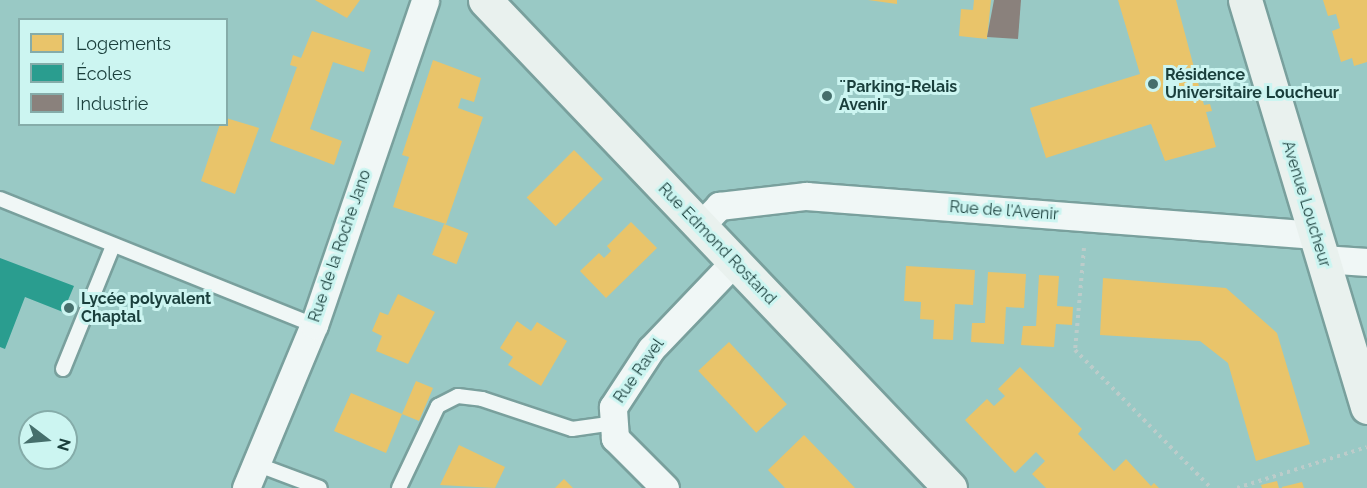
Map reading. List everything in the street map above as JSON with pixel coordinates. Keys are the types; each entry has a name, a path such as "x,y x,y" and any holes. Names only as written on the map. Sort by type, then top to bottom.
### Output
{"street":[{"name":"Rue de la Roche Jano","path":"251,476 314,325 425,0"},
{"name":"Rue Edmond Rostand","path":"486,0 950,488"},
{"name":"Avenue Loucheur","path":"1245,0 1367,407"},
{"name":"Rue de l'Avenir","path":"700,226 719,206 806,196 1087,217 1319,247 1367,262"},
{"name":"Rue Ravel","path":"665,488 615,438 613,407 651,349 734,262"}],"lane":[{"path":"0,198 113,246 314,325"},
{"path":"63,369 113,246"},
{"path":"399,488 438,406 458,396 482,399 572,429 614,423"},
{"path":"251,476 320,488"}],"path":[{"path":"1087,217 1075,350 1211,488"},
{"path":"1237,488 1367,447"}],"building: Logements":[{"path":"315,0 360,0 347,18"},
{"path":"868,0 897,0 897,4"},
{"path":"974,0 991,0 987,39 959,36 961,9 973,10"},
{"name":"Résidence Universitaire Loucheur","path":"1118,0 1176,0 1204,105 1210,104 1212,111 1206,112 1216,147 1165,161 1151,124 1046,158 1030,108 1140,74"},
{"path":"1323,0 1367,0 1367,62 1354,66 1352,58 1341,62 1332,31 1340,28 1336,14 1328,16"},
{"path":"312,31 371,50 364,72 333,62 310,129 342,141 334,165 270,141 297,67 290,65 293,55 301,58"},
{"path":"433,60 481,78 474,102 461,98 458,108 483,117 446,224 393,207 409,157 402,155"},
{"path":"228,119 259,128 235,194 201,181 219,126 228,126"},
{"path":"574,150 603,179 556,226 527,197"},
{"path":"631,222 657,248 606,298 580,271 599,253 604,258 611,251 607,246"},
{"path":"444,224 468,233 456,264 432,255"},
{"path":"906,266 975,270 973,305 955,304 953,340 933,339 934,320 920,319 921,302 904,301"},
{"path":"988,272 1026,274 1024,308 1006,307 1004,344 971,342 972,323 985,323"},
{"path":"1039,275 1059,276 1057,306 1073,307 1072,325 1056,324 1054,347 1021,345 1023,326 1036,326"},
{"path":"1103,278 1226,288 1277,333 1310,444 1256,461 1228,363 1200,341 1100,335"},
{"path":"398,294 435,312 408,364 376,351 382,336 372,331 380,312 388,315"},
{"path":"517,321 531,331 537,322 567,341 541,386 508,365 513,357 500,348"},
{"path":"729,342 787,404 756,433 698,371"},
{"path":"1020,367 1082,429 1078,434 1114,471 1126,459 1151,486 1154,483 1159,488 1046,488 1032,474 1045,461 1036,452 1015,473 965,420 987,399 994,406 1005,396 998,389"},
{"path":"416,381 433,388 419,421 402,414"},
{"path":"351,393 402,414 386,453 334,431"},
{"path":"804,435 855,488 785,488 768,470"},
{"path":"459,445 505,467 495,488 440,485"},
{"path":"564,479 573,488 555,488"},
{"path":"1277,481 1279,488 1262,488 1261,485"},
{"path":"1302,482 1304,488 1282,488 1282,487"}],"building: Écoles":[{"path":"0,258 74,286 63,312 25,297 5,349 0,347"}],"building: Industrie":[{"path":"994,0 1021,0 1018,39 987,37"}],"place":[{"name":"Résidence Universitaire Loucheur","path":"1153,84"},
{"name":"¨Parking-Relais Avenir","path":"827,96"},
{"name":"Lycée polyvalent Chaptal","path":"69,308"}]}
